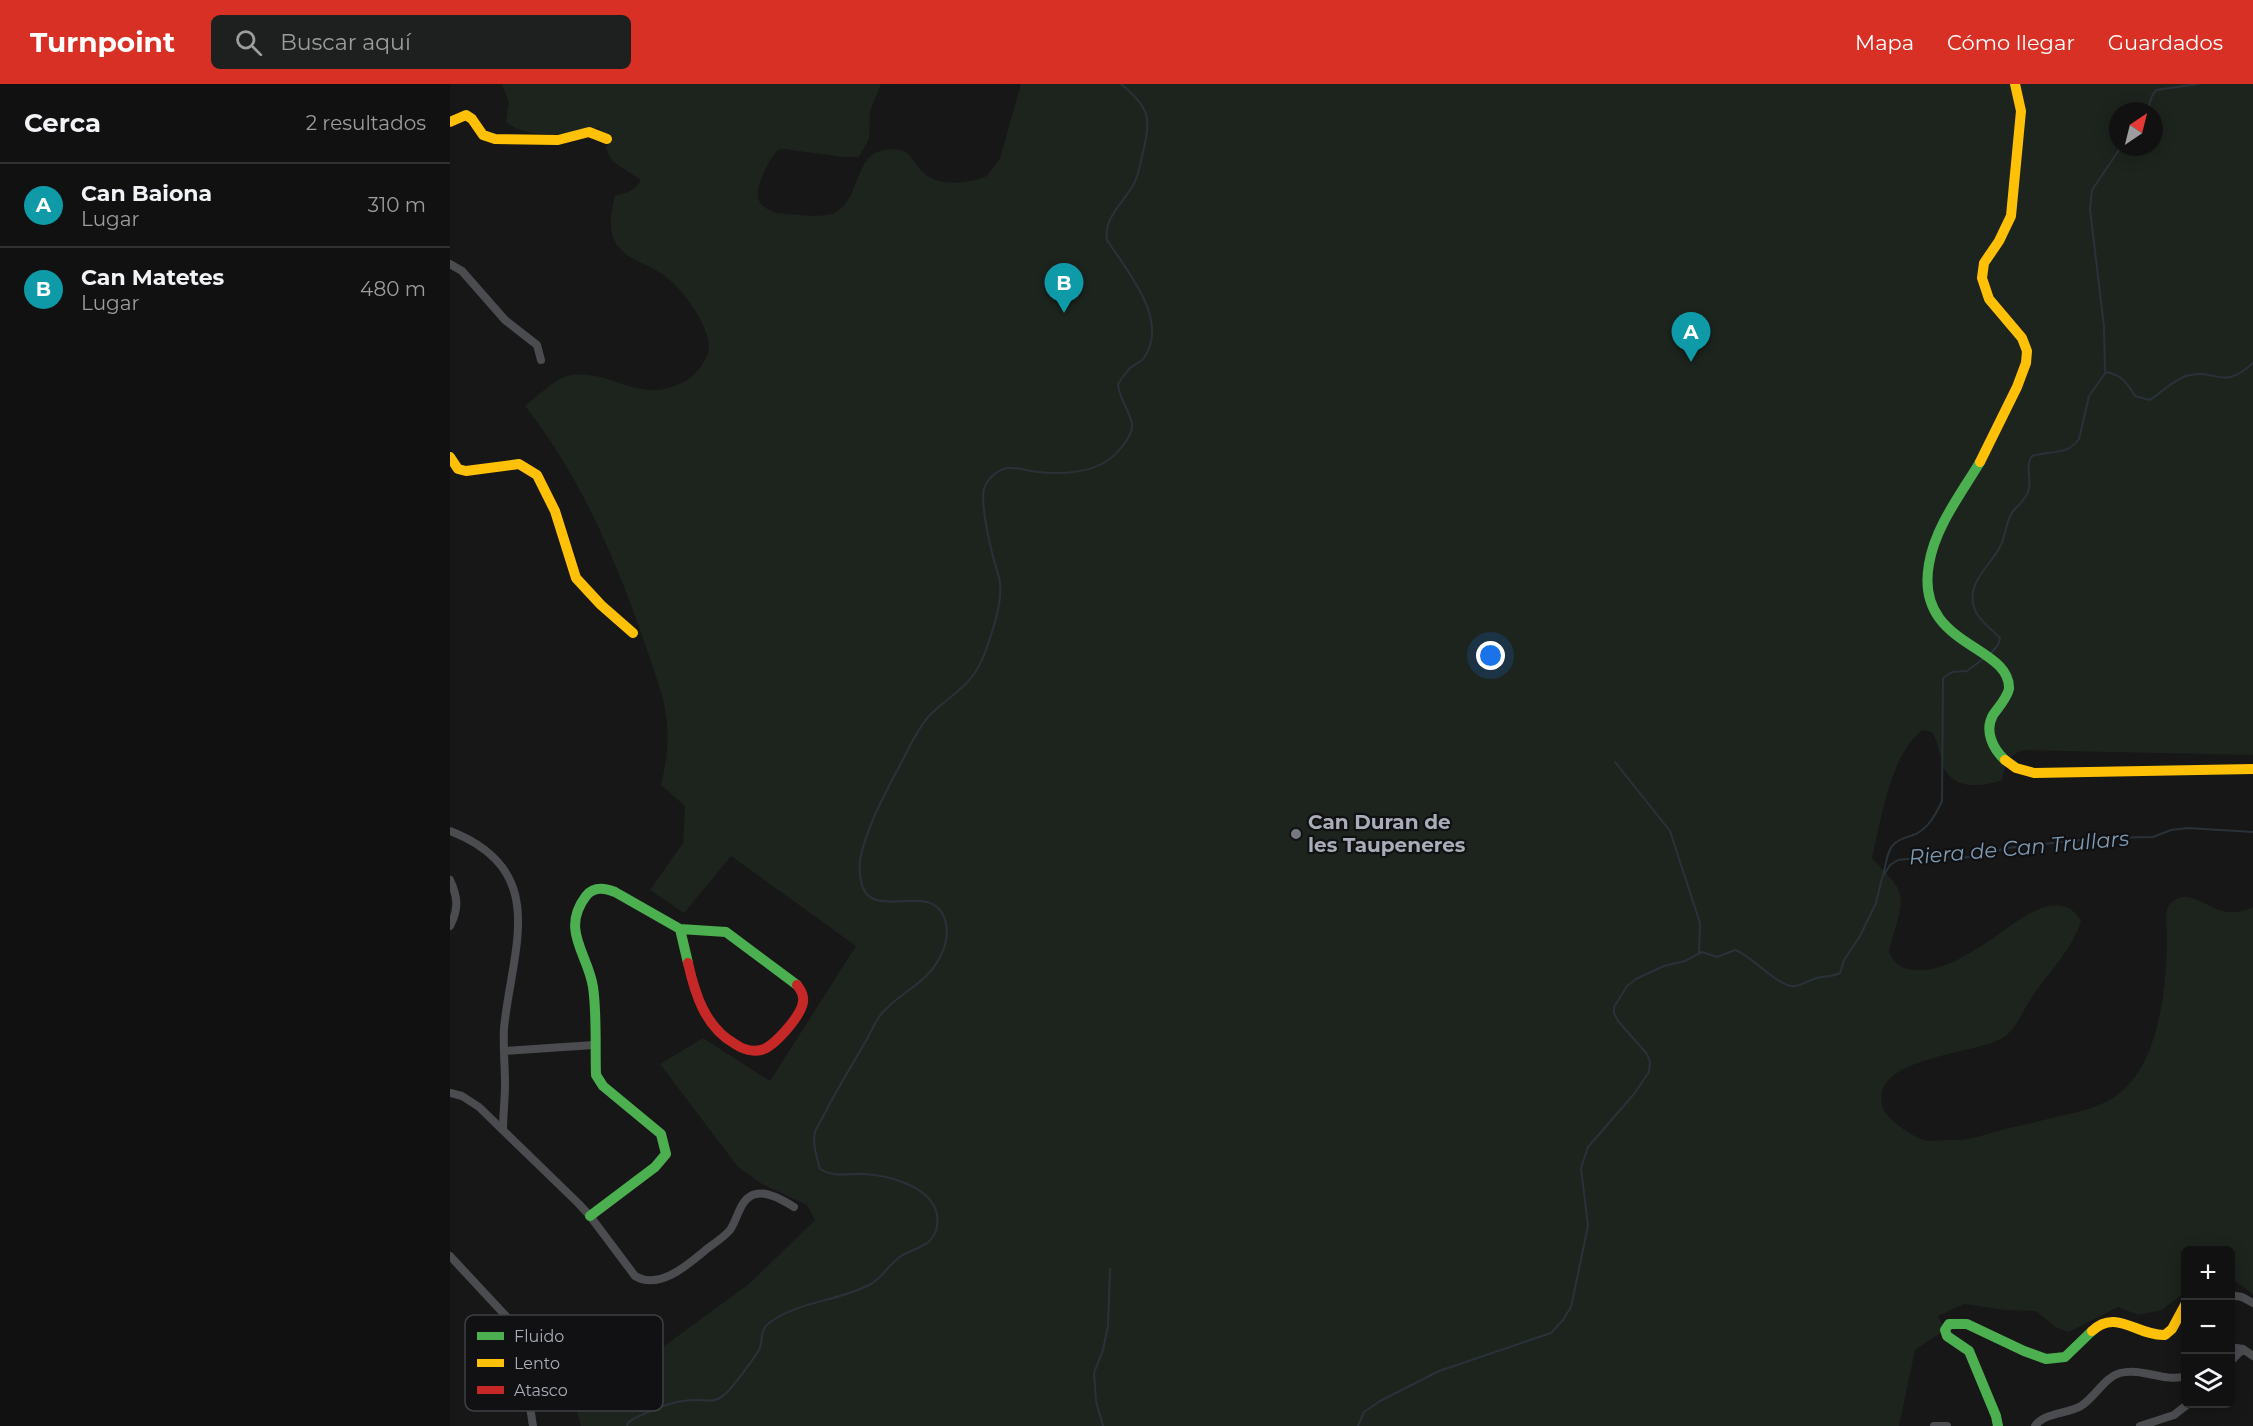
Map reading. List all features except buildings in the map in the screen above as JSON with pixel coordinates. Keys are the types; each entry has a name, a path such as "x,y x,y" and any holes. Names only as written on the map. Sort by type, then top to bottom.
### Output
{"street":[{"path":"2015,84 2021,111 2011,216 2005,231 1984,263 1982,278 1989,299 2022,338 2027,351 2026,363 1986,450 1947,516 1931,556 1927,582 1929,602 1938,621 2000,668 2007,677 2008,691 1991,722 1991,734 2002,758 2017,769 2034,773 2253,769"},
{"path":"450,122 466,115 471,117 483,135 499,140 558,140 589,132 607,139"},
{"path":"450,264 462,271 505,320 537,345 541,360"},
{"path":"450,457 458,469 466,471 519,464 537,475 555,511 572,558 576,578 633,633"},
{"path":"450,831 472,840 494,857 510,882 518,904 517,944 504,1031 505,1111 503,1130"},
{"path":"450,880 456,892 458,904 450,926"},
{"path":"591,1216 655,1167 666,1154 666,1148 661,1134 654,1127 599,1081 594,1066 593,986 579,950 574,927 576,912 582,899 594,889 610,889 680,928 726,932 795,982 802,993 802,1006 773,1044 760,1050 748,1049 732,1042 714,1028 699,1002 680,928"},
{"path":"505,1050 594,1045"},
{"path":"450,1093 471,1101 591,1216 635,1276 640,1279 651,1280 672,1274 726,1234 742,1205 756,1194 771,1196 794,1207"},
{"path":"450,1256 505,1315"},
{"path":"2235,1296 2253,1303"},
{"path":"1998,1426 1969,1352 1947,1336 1945,1330 1949,1324 1966,1324 2024,1352 2055,1359 2076,1349 2099,1326 2109,1321 2120,1322 2141,1331 2159,1335 2171,1331 2181,1312"},
{"path":"2235,1348 2242,1349 2253,1356"},
{"path":"2235,1357 2242,1349"},
{"path":"2035,1426 2047,1416 2062,1414 2080,1406 2118,1373 2130,1371 2174,1378 2181,1377"},
{"path":"2140,1426 2174,1415 2183,1408"},
{"path":"532,1411 534,1426"},
{"path":"1934,1426 1947,1426"}],"shaded area":[{"path":"502,84 881,84 870,111 869,139 859,157 784,149 776,152 765,170 758,190 759,201 762,205 776,213 818,216 831,214 841,209 848,200 867,160 874,153 885,150 894,149 906,152 925,174 939,181 964,182 987,176 1000,158 1021,84 2253,84 2253,755 2024,750 2010,758 2002,780 1985,785 1967,785 1952,778 1946,772 1932,732 1922,730 1911,742 1894,772 1872,858 1895,883 1900,894 1900,911 1889,953 1899,965 1907,969 1931,969 1956,961 2034,911 2047,906 2060,905 2071,910 2081,921 2066,952 2032,997 2009,1033 1991,1043 1907,1067 1891,1077 1882,1091 1883,1108 1896,1123 1910,1133 1929,1141 1962,1140 1976,1137 2086,1110 2113,1098 2129,1084 2141,1067 2158,1024 2165,978 2166,918 2169,905 2178,898 2184,897 2226,912 2253,907 2253,1294 2235,1281 2235,1246 2181,1246 2181,1295 2162,1310 2138,1315 2118,1307 2069,1332 2055,1327 2036,1311 2005,1310 1964,1304 1938,1316 1945,1330 1915,1350 1899,1426 581,1426 577,1411 663,1411 663,1347 749,1284 815,1220 807,1205 762,1184 738,1167 660,1064 703,1038 770,1081 856,946 731,856 684,913 650,890 683,843 685,806 661,785 668,740 662,695 622,581 589,508 549,439 525,406 553,383 571,375 585,374 649,390 677,385 697,372 708,353 709,345 704,327 685,295 655,269 627,255 615,241 611,216 615,195 630,191 641,180 612,161 606,148 611,137 597,128 557,134 538,134 513,127 506,122 509,102"}],"waterway":[{"path":"663,1406 686,1400 720,1398 732,1387 758,1352 763,1331 769,1323 806,1305 859,1290 871,1284 897,1259 924,1245 935,1233 938,1221 937,1212 923,1193 914,1187 883,1176 836,1174 820,1169 814,1136 877,1020 891,1004 930,972 945,944 946,921 937,907 926,902 875,900 866,893 861,881 860,863 867,834 877,810 917,733 928,717 975,673 989,642 1000,600 1000,579 991,550 985,516 983,496 985,485 996,473 1007,468 1061,473 1094,467 1113,456 1125,443 1131,431 1131,419 1120,395 1118,384 1129,369 1144,358 1151,343 1152,328 1143,296 1107,240 1107,233 1111,219 1136,179 1146,140 1147,122 1143,107 1121,84"},
{"path":"2150,102 2156,90 2198,84"},
{"path":"2105,371 2104,327 2090,209 2092,190 2115,156"},
{"path":"1990,654 1998,645 2000,638 1975,610 1973,591 1976,583 1997,553 2011,514 2028,492 2029,465 2032,456 2064,450 2079,439 2089,396 2106,372 2124,380 2135,396 2150,400 2186,376 2196,374 2234,376 2253,363"},
{"path":"1883,875 1888,854 1894,844 1925,828 1942,801 1943,678 1952,672 1967,671 1983,659"},
{"path":"1615,762 1670,831 1700,923 1699,954"},
{"name":"Riera de Can Trullars","path":"1358,1426 1364,1412 1380,1401 1439,1371 1551,1333 1563,1320 1571,1307 1588,1226 1581,1168 1588,1147 1634,1094 1649,1072 1650,1062 1647,1054 1618,1021 1614,1013 1614,1007 1627,986 1636,979 1664,966 1685,961 1702,952 1717,957 1735,950 1788,985 1795,986 1840,973 1844,960 1860,936 1876,903 1882,878 1890,865 1898,860 1938,856 1961,858 2007,848 2100,838 2153,837 2171,830 2188,828 2253,832"},
{"path":"1103,1426 1096,1401 1094,1373 1103,1350 1108,1326 1110,1269"},
{"path":"627,1426 633,1419 651,1411"}],"traffic: fast":[{"path":"1980,462 1937,537 1929,564 1928,591 1935,612 1948,628 1995,662 2006,674 2009,689 1993,715 1989,727 1991,739 2005,760"},
{"path":"590,1216 655,1167 666,1154 661,1134 603,1086 596,1075 593,987 575,931 575,920 579,908 586,896 596,889 615,892 680,929 688,963"},
{"path":"680,929 726,932 797,985"},
{"path":"1998,1426 1969,1351 1947,1336 1945,1330 1949,1324 1967,1324 2046,1359 2065,1357 2092,1331"}],"traffic: slow":[{"path":"1980,462 2017,387 2026,363 2027,351 2022,338 1989,299 1982,278 1984,263 1999,241 2011,216 2021,111 2015,84"},
{"path":"450,122 466,115 472,119 483,135 495,139 558,140 589,132 607,139"},
{"path":"450,457 458,469 466,471 519,464 537,475 555,511 576,578 601,605 633,633"},
{"path":"2005,760 2016,768 2034,773 2253,769"},
{"path":"2092,1331 2101,1325 2118,1322 2145,1332 2165,1335 2172,1329 2181,1312"}],"traffic: jam":[{"path":"688,963 698,998 709,1019 725,1037 747,1050 758,1051 766,1048 792,1023 803,1002 802,993 797,985"}],"place":[{"name":"Can Matetes","path":"1064,313"},
{"name":"Can Baiona","path":"1691,362"},
{"name":"Can Duran de les Taupeneres","path":"1296,834"}]}
